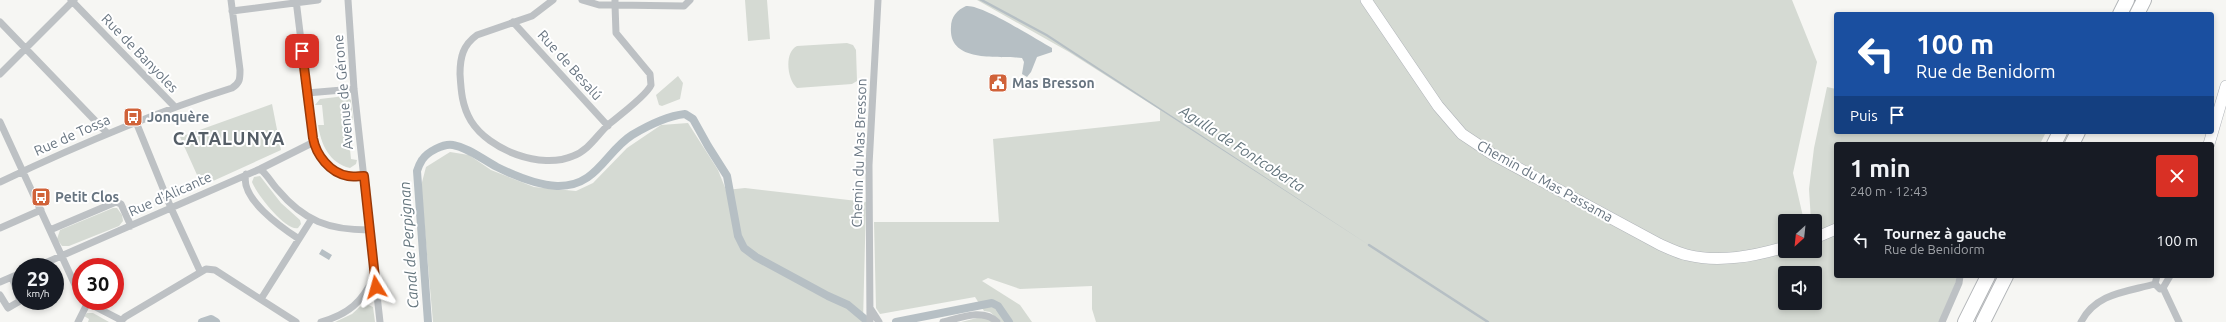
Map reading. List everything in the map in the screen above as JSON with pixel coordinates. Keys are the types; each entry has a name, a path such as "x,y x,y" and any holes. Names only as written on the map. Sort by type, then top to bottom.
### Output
{"highway":[{"path":"2121,12 2127,0"},
{"path":"2138,12 2144,0"},
{"path":"1965,322 1987,278"},
{"path":"1983,322 2005,278"}],"street":[{"name":"Rue de Banyoles","path":"73,0 174,106"},
{"path":"0,74 73,0"},
{"name":"Rue de Banyoles","path":"136,122 174,106 232,88 237,85 240,79 240,70 231,0"},
{"path":"232,11 318,0"},
{"name":"Avenue de Gérone","path":"348,0 354,89 380,322"},
{"path":"554,0 532,16 477,35 465,46 461,55 461,92 463,105 472,122 483,134 502,147 523,156 545,160 564,160 585,150 608,126 650,88 652,81 650,74 616,33 615,3"},
{"path":"582,0 599,5 615,3 684,6 690,0"},
{"name":"Chemin du Mas Bresson","path":"870,322 869,164 878,0"},
{"name":"Chemin du Mas Passama","path":"1366,0 1438,106 1462,134 1492,154 1659,244 1686,255 1709,259 1725,258 1757,255 1778,249"},
{"path":"296,2 314,142 324,161 335,170 347,176 364,176"},
{"path":"0,22 107,133"},
{"name":"Rue de Besalú","path":"513,22 608,126"},
{"path":"2214,127 2226,86"},
{"path":"307,93 354,89"},
{"path":"0,122 72,279"},
{"path":"136,122 171,208 200,271"},
{"name":"Rue de Tossa","path":"0,182 107,133 136,122"},
{"name":"Rue d'Alicante","path":"56,258 260,169 314,142"},
{"path":"260,169 267,174 277,190 296,209 311,220 336,227 369,230"},
{"path":"246,174 244,181 246,187 258,204 271,219 299,239"},
{"path":"50,230 116,202 121,204 131,226"},
{"path":"0,228 41,210"},
{"path":"261,299 311,220"},
{"path":"1822,235 1834,230"},
{"path":"100,310 121,321 200,271 206,269 215,270 296,322"},
{"name":"Avenue de Gérone","path":"321,322 333,319 352,308 366,295 374,276"},
{"path":"0,282 12,277"},
{"path":"1942,322 1959,283 1960,278"},
{"path":"2155,284 2156,278"},
{"path":"2163,288 2169,278"},
{"path":"2155,284 2160,289 2163,288"},
{"path":"2081,322 2092,307 2103,298 2155,284"},
{"path":"2163,288 2179,322"},
{"path":"0,295 8,308 12,306"},
{"path":"869,307 879,322"},
{"path":"78,322 82,310"},
{"path":"943,322 977,314 989,315 997,322"}],"shaded area":[{"path":"745,0 767,0 770,39 748,41"},
{"path":"977,0 1362,0 1459,137 1685,259 1778,252 1778,258 1822,258 1822,238 1834,234 1834,278 1956,278 1956,282 1939,322 1096,322 1092,309 1092,286 1020,289 988,278 982,281 1020,305 1032,322 1001,322 990,312 984,311 975,297 880,314 876,308 874,222 999,222 993,139 1160,121 1160,110 1069,52"},
{"path":"979,0 984,0 1047,34 1372,247 1046,36"},
{"path":"1371,0 1792,0 1817,62 1793,173 1802,214 1778,214 1778,245 1723,255 1698,254 1686,251 1660,240 1494,151 1464,131 1442,104"},
{"path":"966,6 984,10 996,16 1052,48 1052,52 1037,57 1031,72 1027,77 1022,74 1024,62 1022,58 989,57 966,52 958,47 952,39 951,27 955,14"},
{"path":"847,43 853,45 856,50 857,81 852,84 797,88 791,79 788,66 790,54 793,49 797,46"},
{"path":"678,76 683,83 680,99 662,106 659,105 656,95"},
{"path":"1827,87 1834,89 1834,134 2045,134 2041,142 1834,142 1834,226 1822,231 1822,214 1811,214 1809,189 1814,148"},
{"path":"345,96 351,100 353,120 347,120 351,159 357,160 356,164 350,168 337,162 327,152 321,139 318,125 324,125 322,105 315,105 320,99"},
{"path":"272,104 281,150 202,186 180,137"},
{"path":"688,123 718,170 726,190 745,188 866,202 863,322 433,322 421,186 426,167 450,152 469,155 491,170 534,187 576,191 593,183 627,148 661,125"},
{"path":"260,176 281,203 300,220 301,224 298,228 286,224 279,218 259,194 252,182 254,177"},
{"path":"113,208 117,208 122,215 123,221 119,226 69,246 62,246 57,239 60,230"},
{"path":"322,249 332,255 329,260 319,254"},
{"path":"364,303 373,307 375,322 335,322 352,314"},
{"path":"87,313 93,313 109,322 88,322 89,319 84,316"},
{"path":"977,318 988,318 992,322 961,322"}],"waterway":[{"name":"Canal de Perpignan","path":"428,322 417,171 424,157 445,145 459,146 497,167 526,180 557,186 571,185 582,181 591,175 623,142 632,135 658,122 685,114 693,119 727,176 738,236 744,248 756,257 828,296 848,305 866,320"},
{"name":"Agulla de Fontcoberta","path":"1369,245 1488,322"},
{"name":"Canal de Perpignan","path":"896,322 992,303 998,306 1009,322"},
{"name":"Canal de Perpignan","path":"202,322 211,319 216,322"}],"place":[{"name":"Mas Bresson","path":"998,83"},
{"name":"Jonquère","path":"133,117"},
{"name":"Petit Clos","path":"41,197"}],"district":[{"name":"CATALUNYA","path":"229,139"}],"route":[{"path":"302,51 313,138 317,151 324,161 335,170 347,176 364,176 376,287"}]}
